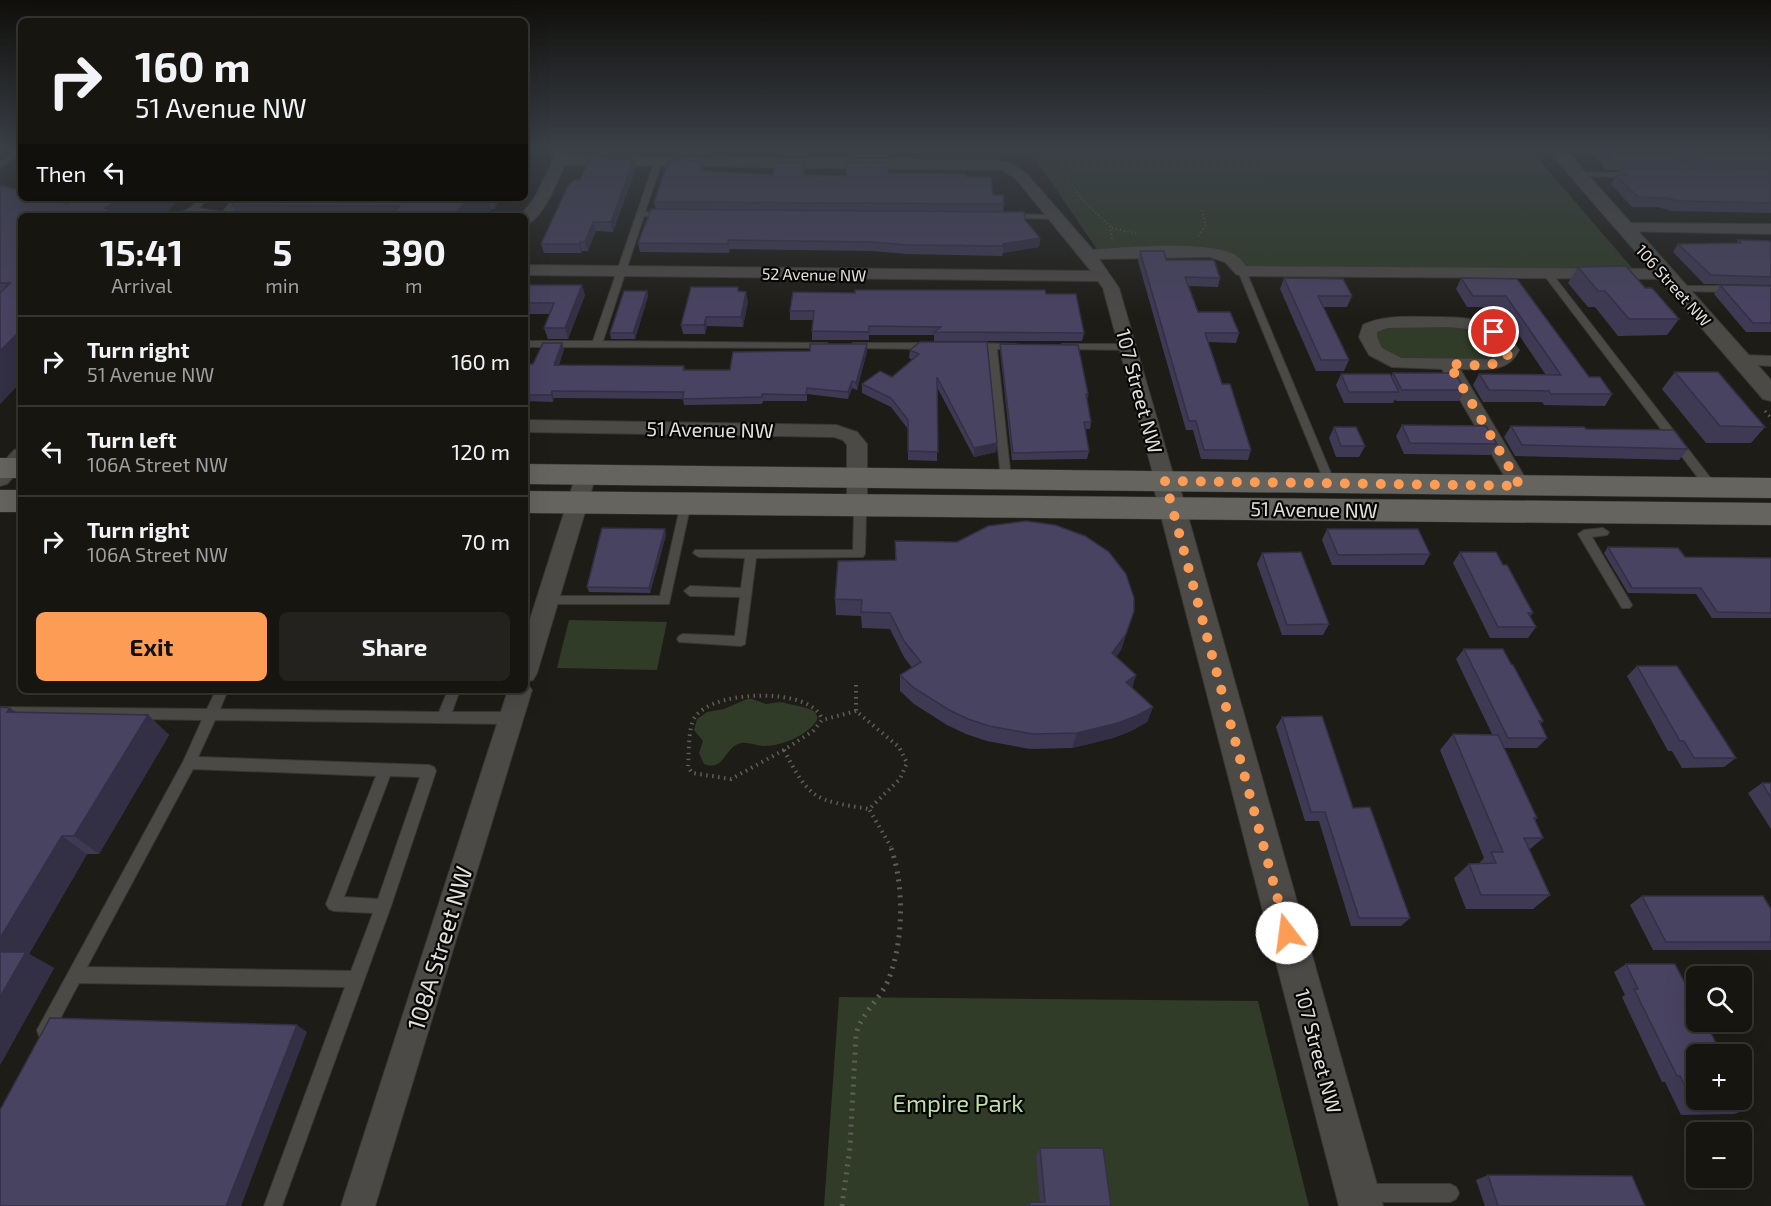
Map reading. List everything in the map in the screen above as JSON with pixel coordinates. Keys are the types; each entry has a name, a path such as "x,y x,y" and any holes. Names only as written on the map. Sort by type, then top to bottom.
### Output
{"main road":[{"name":"51 Avenue NW","path":"528,475 582,488 686,503 1006,479 1168,494 1330,483 1771,488"},
{"name":"51 Avenue NW","path":"528,501 582,488 1168,494 1771,514"},
{"path":"0,501 18,501"}],"street":[{"path":"528,216 538,204"},
{"name":"107 Street NW","path":"1045,204 1089,255 1115,297 1359,1199"},
{"name":"106 Street NW","path":"1603,204 1771,394"},
{"path":"1624,228 1771,230"},
{"path":"1089,255 1123,252 1212,252 1231,259 1242,271 1665,274"},
{"name":"52 Avenue NW","path":"528,270 1104,276"},
{"path":"1387,323 1466,323 1494,332 1502,337 1510,350 1502,361 1493,364 1449,364 1398,363 1385,358 1375,351 1368,337 1369,329 1387,323"},
{"path":"1741,360 1771,360"},
{"path":"1449,364 1520,486"},
{"name":"51 Avenue NW","path":"528,426 836,431 850,436 857,444 857,491"},
{"path":"528,663 582,488"},
{"name":"108A Street NW","path":"358,1206 519,693"}],"lane":[{"path":"184,213 193,210 198,204"},
{"path":"597,344 643,204"},
{"path":"193,210 210,213"},
{"path":"640,214 676,214"},
{"path":"996,216 1056,217"},
{"path":"1242,271 1330,483"},
{"path":"1547,273 1712,488"},
{"path":"1679,289 1738,290"},
{"path":"528,344 945,346"},
{"path":"957,346 1026,347"},
{"path":"992,347 1006,479"},
{"path":"1048,347 1129,347"},
{"path":"699,553 859,554 860,514 857,491"},
{"path":"547,601 665,601 686,503"},
{"path":"1603,532 1584,534 1626,605"},
{"path":"683,639 741,640 751,553"},
{"path":"690,591 747,593"},
{"path":"37,1044 189,763 221,693"},
{"path":"444,717 453,693"},
{"path":"0,711 511,718"},
{"path":"189,763 429,771 383,906 273,1206"},
{"path":"383,906 334,904 385,770"},
{"path":"75,975 356,979"},
{"path":"1359,1199 1450,1193"}],"path":[{"path":"1087,204 1112,228 1112,242"},
{"path":"1195,239 1206,225 1201,208"},
{"path":"856,685 856,711 898,747 907,763 900,779 869,809"},
{"path":"822,720 822,714 809,704 759,694 731,697 704,709 695,716 687,759 688,770 714,778 731,779 784,750 813,731 822,720 856,711"},
{"path":"784,750 803,785 812,792 832,802 869,809"},
{"path":"842,1206 851,1144 855,1036 864,1012 885,986 895,959 897,873 893,852 869,809"}],"green space":[{"path":"1066,204 1577,204 1633,269 1249,267 1227,254 1098,251"},
{"path":"1391,327 1467,328 1490,334 1502,349 1496,357 1488,359 1398,359 1382,350 1376,337 1377,332"},
{"path":"569,620 667,622 657,670 557,668"},
{"path":"747,699 766,704 780,702 803,707 814,711 817,720 801,735 786,742 764,746 741,743 735,745 716,765 704,764 699,753 703,741 694,730 697,719 707,712 724,709"},
{"name":"Empire Park","path":"839,997 1258,1001 1309,1206 824,1206"}],"building":[{"path":"0,204 112,204 105,208 110,210 104,213 18,213 18,333 0,351 0,293 10,283 0,283"},
{"path":"464,204 455,213 393,212 400,206 232,205"},
{"path":"559,204 617,204 611,222 593,222 585,242 541,244"},
{"path":"651,209 1024,212 1025,220 1040,238 1003,244 1003,246 728,240 728,244 638,243"},
{"path":"1738,240 1771,241 1771,277 1711,275 1678,244 1741,243"},
{"path":"1140,251 1164,251 1166,260 1214,260 1220,278 1185,277 1198,312 1230,312 1239,333 1205,333 1222,384 1230,384 1251,450 1204,450 1196,421 1189,421"},
{"path":"1626,266 1645,288 1652,288 1679,319 1629,319 1605,291 1598,291 1578,267"},
{"path":"1284,278 1343,279 1352,296 1318,296 1349,360 1321,360"},
{"path":"1461,278 1517,279 1589,377 1600,377 1612,394 1551,394 1549,391 1489,390 1479,374 1561,375 1506,296 1473,296"},
{"path":"528,285 582,285 565,328 544,328 554,303 528,303"},
{"path":"1720,285 1771,286 1771,323 1753,323"},
{"path":"691,287 738,287 738,291 746,292 741,317 706,317 704,325 681,325"},
{"path":"855,290 1045,290 1046,294 1076,294 1084,333 934,332 941,327 869,326 869,332 812,331 814,311 790,311 793,292 855,293"},
{"path":"624,291 647,291 633,333 610,333"},
{"path":"920,342 987,342 997,443 974,448 937,377 938,452 908,451 908,420 891,398 862,384 880,371 892,377 919,354 910,350"},
{"path":"543,343 562,343 554,365 684,366 683,370 730,370 733,352 810,351 810,344 867,344 856,383 852,381 848,392 807,388 806,395 762,394 762,397 682,399 684,392 552,391 551,395 528,395 528,364 533,364"},
{"path":"1000,344 1078,345 1091,422 1084,422 1089,451 1013,453"},
{"path":"1675,372 1718,372 1765,427 1720,426"},
{"path":"1393,373 1455,373 1465,390 1402,390"},
{"path":"1341,374 1390,374 1399,392 1349,392"},
{"path":"1402,425 1486,426 1497,444 1410,443"},
{"path":"1511,426 1674,430 1688,449 1522,445"},
{"path":"1334,427 1356,427 1365,446 1341,446"},
{"path":"1026,521 1055,525 1085,536 1109,552 1126,574 1134,598 1134,611 1126,634 1112,653 1136,675 1126,682 1153,707 1118,723 1077,733 1033,734 989,726 968,719 914,688 900,675 921,662 904,641 890,613 861,612 862,600 835,599 838,561 896,560 895,541 957,542 988,526"},
{"path":"602,528 665,529 649,588 587,587"},
{"path":"1327,529 1418,529 1430,554 1338,555"},
{"path":"1608,547 1678,548 1685,557 1771,558 1771,613 1717,612 1701,588 1632,588"},
{"path":"1301,552 1329,624 1287,625 1262,553"},
{"path":"1460,552 1496,552 1503,565 1507,565 1533,613 1528,613 1536,627 1498,627"},
{"path":"1464,649 1503,649 1543,721 1539,721 1547,738 1508,738"},
{"path":"1637,666 1677,666 1736,758 1694,758 1684,741 1680,741"},
{"path":"0,707 10,708 7,712 148,715 74,836 62,836 0,938"},
{"path":"1322,716 1353,808 1370,807 1410,918 1359,918 1325,812 1311,812 1282,717"},
{"path":"1453,734 1498,735 1537,818 1534,818 1543,838 1524,838 1550,895 1481,895 1469,864 1496,863 1491,852 1503,852"},
{"path":"1762,783 1771,783 1771,798"},
{"path":"1642,896 1763,896 1771,909 1771,942 1666,942"},
{"path":"0,952 26,952 0,997"},
{"path":"1626,964 1675,964 1686,985 1686,1032 1710,1032 1717,1044 1686,1044 1686,1088 1680,1076 1677,1076 1634,989 1638,989"},
{"path":"50,1018 297,1025 226,1206 0,1206 0,1110"},
{"path":"1040,1148 1103,1148 1111,1206 1030,1206 1030,1202 1045,1202"},
{"path":"1488,1175 1632,1176 1645,1206 1498,1206"}],"route":[{"path":"1287,933 1165,481 1520,486 1449,364 1493,364 1508,357 1510,350 1502,337 1494,332"}]}
